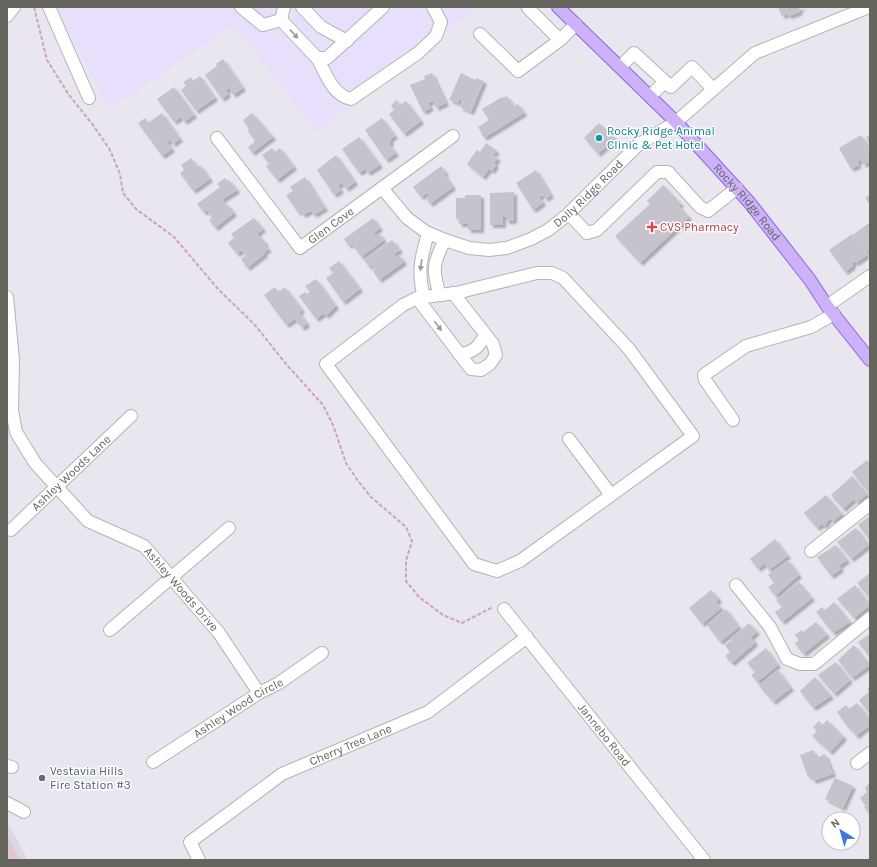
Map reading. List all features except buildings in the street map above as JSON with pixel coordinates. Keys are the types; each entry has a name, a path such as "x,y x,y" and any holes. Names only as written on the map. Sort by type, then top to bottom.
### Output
{"main road":[{"name":"Rocky Ridge Road","path":"558,7 676,122 737,188 810,280 830,310 870,359"}],"street":[{"path":"7,16 14,7"},
{"path":"241,7 263,25 282,20"},
{"path":"282,20 284,7"},
{"path":"302,7 321,27 347,41"},
{"path":"317,58 327,58 382,7"},
{"path":"282,20 317,58 337,93 343,97 351,99 418,53 436,36 441,22 437,11 433,7"},
{"path":"529,7 528,8 560,40"},
{"name":"Dolly Ridge Road","path":"382,188 407,218 428,232 445,240 469,248 489,250 507,248 531,239 548,230 569,214 638,145 676,122 755,53 869,7"},
{"path":"52,8 89,98"},
{"path":"480,34 518,70 560,40 576,24"},
{"path":"620,67 634,54 671,87 692,67 713,89"},
{"path":"650,96 665,82"},
{"name":"Glen Cove","path":"217,138 300,248 453,136"},
{"path":"569,214 587,233 597,230 657,172 668,172 700,207 708,211 737,188"},
{"path":"428,232 420,268 421,298 471,369 482,370 490,364 496,356 493,344 453,294"},
{"path":"440,295 435,278 436,257 445,240"},
{"path":"537,273 552,273 563,278 628,349 694,436 520,561 497,571 474,564 326,364 403,305 421,298 453,294 537,273"},
{"path":"733,420 705,380 704,375 746,346 811,327 870,276"},
{"name":"Ashley Woods Drive","path":"7,297 13,360 12,410 16,432 35,463 88,521 144,546 219,633 259,693"},
{"path":"459,354 466,354 479,346 485,335"},
{"name":"Ashley Woods Lane","path":"11,530 131,416"},
{"path":"569,440 611,496"},
{"path":"811,551 870,504"},
{"path":"110,630 229,528"},
{"path":"736,585 770,627 787,659 800,664 814,664 870,618"},
{"name":"Jannebo Road","path":"504,610 704,860"},
{"name":"Cherry Tree Lane","path":"199,860 190,842 282,774 428,712 527,637"},
{"name":"Ashley Wood Circle","path":"153,762 259,693 279,683 322,653"},
{"path":"857,763 870,753"},
{"path":"7,803 24,812"}],"path":[{"path":"34,7 47,60 69,95 94,125 110,150 120,174 123,193 136,209 174,237 218,289 255,325 286,364 323,405 333,425 346,463 358,481 371,496 406,527 412,540 406,561 406,581 419,596 443,615 462,623 498,605 504,610"}],"shaded area":[{"path":"56,7 476,7 317,133 234,25 109,109"},
{"path":"7,822 28,860 7,860"},
{"path":"7,836 20,860 7,860"}],"place":[{"name":"Rocky Ridge Animal Clinic & Pet Hotel","path":"599,138"},
{"name":"CVS Pharmacy","path":"652,227"},
{"name":"Vestavia Hills Fire Station #3","path":"42,778"}]}
